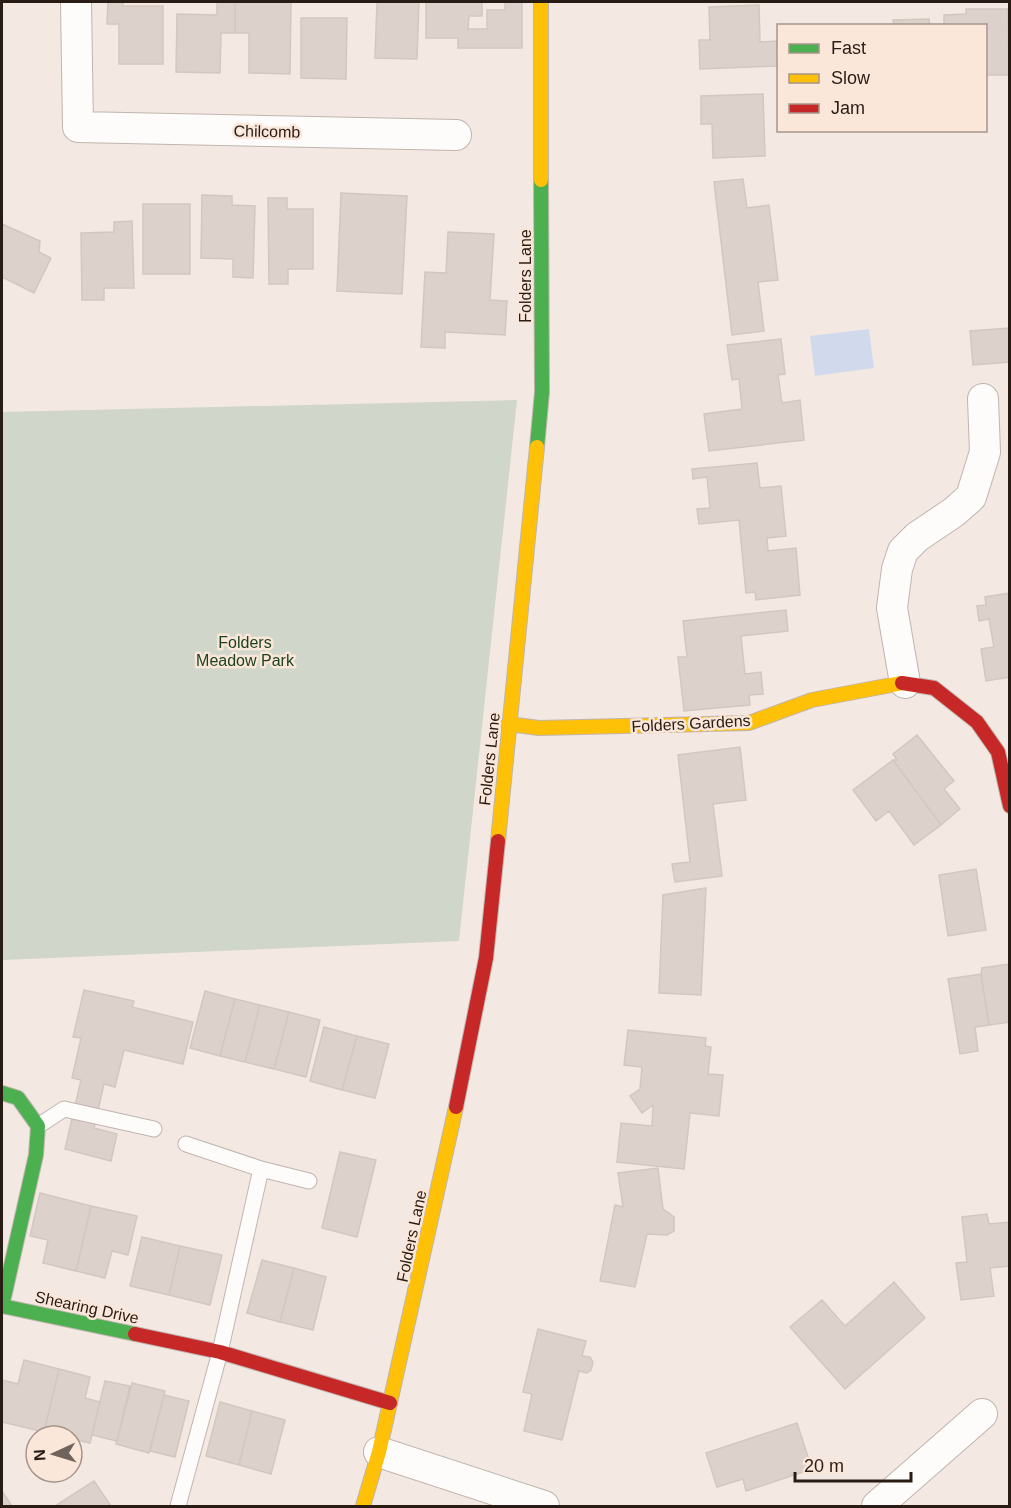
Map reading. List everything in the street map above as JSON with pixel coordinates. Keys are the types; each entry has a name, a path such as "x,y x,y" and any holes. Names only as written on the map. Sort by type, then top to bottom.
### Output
{"main road":[{"name":"Folders Lane","path":"363,1506 390,1403 451,1130 486,958 542,392 541,2"},
{"name":"Folders Gardens","path":"508,724 539,728 749,723 812,700 905,683 934,688 977,722 998,752 1010,806"},
{"path":"2,1093 18,1098 38,1126"},
{"name":"Shearing Drive","path":"38,1126 36,1155 2,1308 220,1352 390,1403"}],"street":[{"name":"Chilcomb","path":"76,2 78,127 456,135"},
{"path":"905,683 892,608 897,569 903,550 971,497 985,452 983,399"},
{"path":"877,1506 982,1414"},
{"path":"379,1452 544,1506"}],"lane":[{"path":"38,1126 64,1110 154,1129"},
{"path":"186,1144 261,1169 309,1181"},
{"path":"178,1506 220,1352 261,1169"}],"green space":[{"name":"Folders Meadow Park","path":"517,400 459,941 2,960 2,412"}],"water":[{"path":"869,329 874,368 815,376 810,336"}],"building":[{"path":"108,2 123,2 123,6 163,6 163,64 119,64 119,24 107,24"},
{"path":"217,2 235,2 235,33 221,33 220,73 176,72 177,14 217,15"},
{"path":"235,2 291,2 290,74 249,73 249,33 235,33"},
{"path":"377,2 419,2 417,59 375,58"},
{"path":"426,2 482,2 482,16 469,16 468,29 487,29 487,10 505,10 505,2 522,2 522,48 458,48 458,38 426,38"},
{"path":"759,5 760,42 777,41 777,66 700,69 699,40 710,40 709,7"},
{"path":"966,9 1008,9 1009,75 987,75 987,24 944,24 944,15 966,14"},
{"path":"301,18 347,18 346,79 301,78"},
{"path":"929,19 930,24 894,24 893,20"},
{"path":"763,94 765,156 713,158 712,124 701,124 701,96"},
{"path":"743,179 747,208 769,205 778,280 758,282 764,331 732,335 714,182"},
{"path":"341,193 407,196 402,294 337,291"},
{"path":"202,195 232,196 232,205 255,206 253,278 233,277 233,259 201,258"},
{"path":"268,198 287,198 287,209 313,209 313,269 288,269 288,284 269,284"},
{"path":"143,204 190,204 190,274 143,274"},
{"path":"132,221 134,288 104,288 104,300 82,300 81,233 114,232 114,222"},
{"path":"2,224 40,241 39,252 51,258 34,293 2,277"},
{"path":"448,232 494,234 490,300 507,301 505,335 445,332 445,348 421,347 425,272 446,273"},
{"path":"1010,328 1010,362 973,365 970,331"},
{"path":"781,339 785,374 778,375 782,403 800,400 804,440 709,451 704,414 742,409 739,379 732,380 727,345"},
{"path":"757,463 760,488 781,486 786,536 767,538 768,551 796,548 800,595 756,600 755,592 746,593 739,520 699,524 697,509 710,508 707,477 693,479 692,469"},
{"path":"1010,593 1010,677 986,681 981,649 994,647 989,619 979,621 977,606 986,605 985,597"},
{"path":"786,610 788,631 741,636 745,674 761,672 763,694 749,695 750,705 684,711 678,657 687,657 683,621"},
{"path":"917,735 954,781 944,789 960,809 941,825 893,760 897,760 893,754"},
{"path":"740,747 746,800 713,804 722,876 675,882 672,864 690,862 678,755"},
{"path":"893,760 941,825 914,845 889,811 876,821 853,790"},
{"path":"976,869 986,930 948,936 939,875"},
{"path":"706,888 701,995 659,993 663,895"},
{"path":"1009,964 1010,1022 989,1025 982,968"},
{"path":"981,974 989,1025 975,1027 978,1051 960,1054 948,979"},
{"path":"84,990 134,1001 132,1007 193,1022 183,1064 124,1050 115,1087 104,1084 94,1128 117,1134 111,1161 65,1149 81,1080 72,1078 81,1038 73,1037"},
{"path":"205,991 235,999 220,1056 190,1048"},
{"path":"235,999 260,1005 245,1062 220,1056"},
{"path":"260,1005 289,1012 274,1069 245,1062"},
{"path":"289,1012 320,1020 306,1077 274,1069"},
{"path":"324,1027 357,1036 342,1090 310,1081"},
{"path":"628,1030 706,1038 705,1046 711,1047 708,1074 723,1075 719,1116 690,1113 684,1169 617,1162 621,1123 652,1126 653,1105 642,1113 630,1096 640,1089 642,1067 624,1065"},
{"path":"357,1036 389,1044 375,1098 342,1090"},
{"path":"340,1152 376,1160 357,1237 322,1228"},
{"path":"658,1168 663,1209 674,1217 674,1231 667,1235 647,1234 635,1287 600,1281 615,1205 623,1207 618,1173"},
{"path":"40,1193 91,1206 76,1271 43,1263 48,1240 30,1236"},
{"path":"91,1206 137,1216 128,1255 112,1251 105,1278 76,1271"},
{"path":"987,1214 989,1224 1010,1222 1010,1266 990,1268 994,1296 961,1300 956,1263 967,1262 962,1217"},
{"path":"142,1237 180,1246 169,1295 130,1286"},
{"path":"180,1246 222,1255 210,1305 169,1295"},
{"path":"262,1260 294,1268 280,1322 247,1313"},
{"path":"294,1268 326,1277 313,1330 280,1322"},
{"path":"894,1282 925,1318 845,1389 790,1327 822,1300 845,1326"},
{"path":"538,1329 586,1341 582,1356 590,1357 593,1362 591,1370 587,1373 579,1371 562,1440 524,1431 532,1394 523,1392"},
{"path":"24,1360 59,1369 46,1424 24,1424 24,1427 2,1422 2,1380 18,1384"},
{"path":"59,1369 90,1377 85,1398 100,1402 90,1443 84,1442 84,1424 46,1424"},
{"path":"105,1381 130,1386 117,1441 92,1435"},
{"path":"132,1383 165,1391 149,1453 116,1444"},
{"path":"164,1395 189,1401 175,1457 150,1451"},
{"path":"220,1402 252,1411 239,1465 206,1456"},
{"path":"252,1411 285,1420 271,1474 239,1465"},
{"path":"797,1423 812,1469 746,1491 743,1479 717,1487 706,1453"},
{"path":"94,1481 111,1506 55,1506"},
{"path":"2,1491 12,1506 2,1506"}],"traffic: fast":[{"path":"537,447 542,392 541,180"},
{"path":"2,1093 18,1098 38,1126 36,1155 2,1306 135,1334"}],"traffic: slow":[{"path":"541,2 541,180"},
{"path":"498,841 537,447"},
{"path":"508,724 539,728 749,723 812,700 902,683"},
{"path":"363,1506 379,1452 456,1107"}],"traffic: jam":[{"path":"902,683 934,688 977,722 998,752 1010,806"},
{"path":"456,1107 486,958 498,841"},
{"path":"135,1334 220,1352 390,1403"}]}
